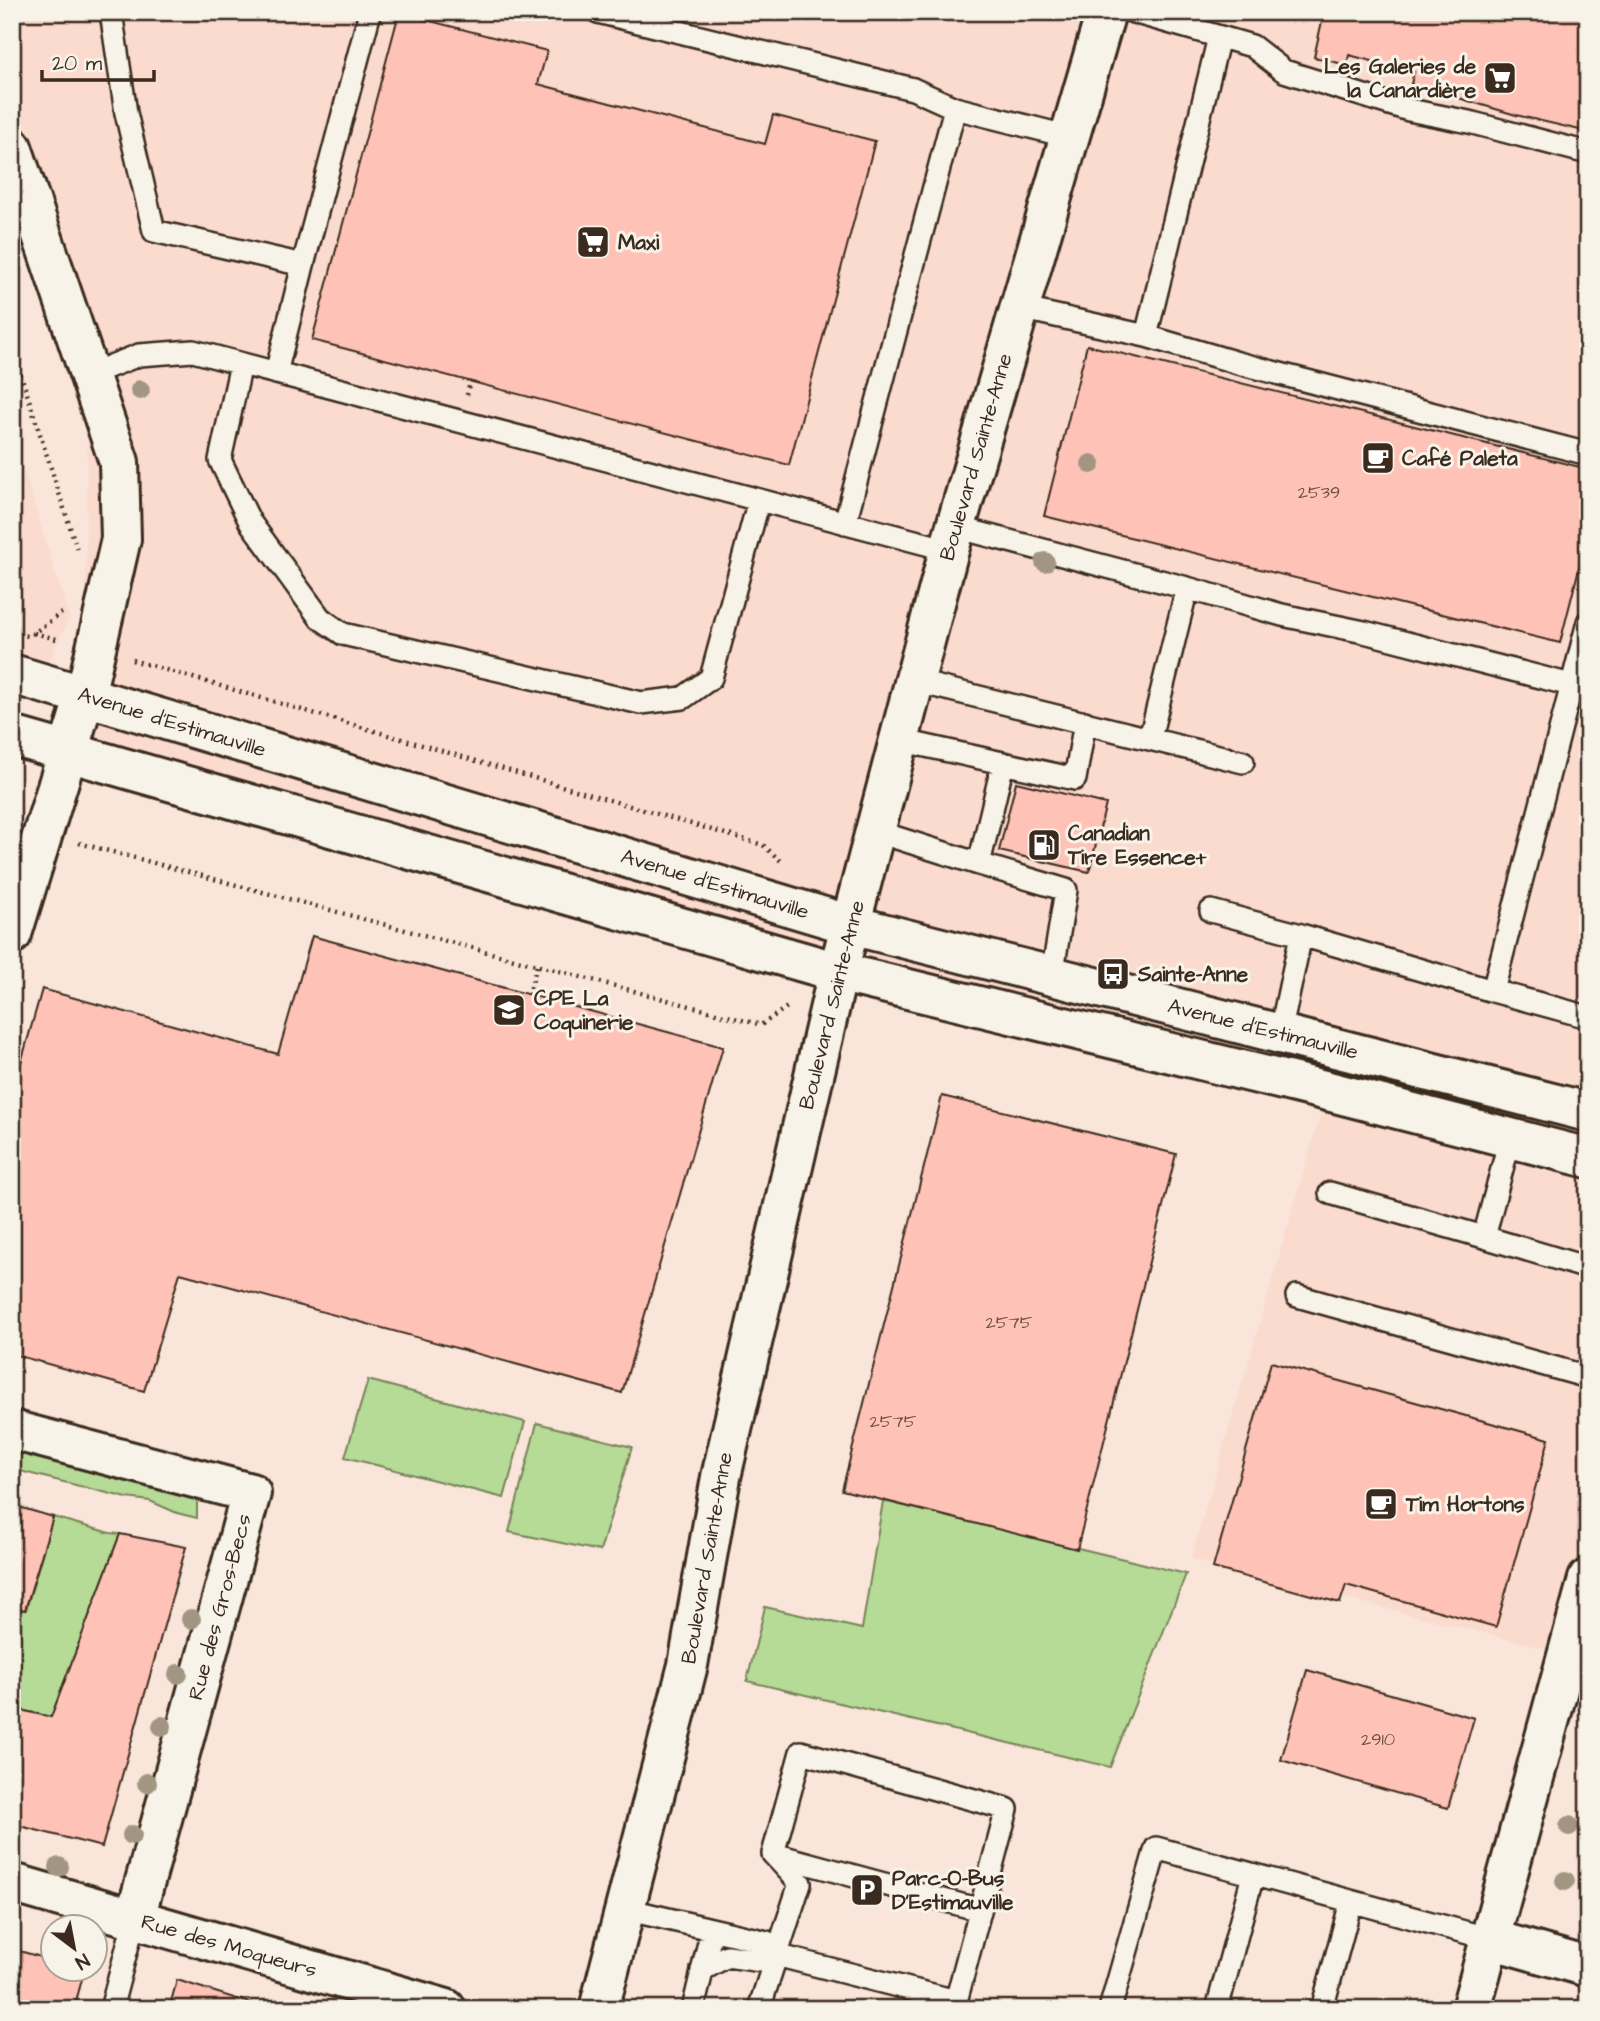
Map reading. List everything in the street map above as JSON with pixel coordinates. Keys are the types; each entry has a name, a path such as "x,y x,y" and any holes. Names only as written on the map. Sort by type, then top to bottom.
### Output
{"main road":[{"name":"Boulevard Sainte-Anne","path":"599,2009 688,1665 721,1477 838,972 953,539 1106,12"},
{"path":"12,147 119,462 121,539 85,696 12,934"},
{"name":"Avenue d'Estimauville","path":"12,674 851,925 1588,1112"},
{"path":"12,736 838,972 1328,1091 1588,1158"},
{"name":"Rue des Gros-Becs","path":"12,1430 251,1493 135,1918"},
{"path":"1471,2009 1588,1579"},
{"name":"Rue des Moqueurs","path":"12,1883 446,2009"},
{"path":"1490,1939 1588,1967"}],"lane":[{"path":"111,12 126,113 154,231 303,265"},
{"path":"276,373 370,12"},
{"path":"598,12 913,89 955,108 1070,137"},
{"path":"1133,12 1252,46 1284,71 1409,110 1469,122 1588,153"},
{"path":"1146,336 1219,37"},
{"path":"845,523 955,108"},
{"path":"1020,308 1146,336 1238,363 1588,454"},
{"path":"88,375 139,355 193,351 845,523 953,539 1187,588 1282,615 1364,632 1571,685"},
{"path":"242,364 220,460 250,522 320,618 343,634 640,703 683,698 711,678 759,500"},
{"path":"1150,738 1187,588"},
{"path":"1493,991 1588,621"},
{"path":"914,681 1243,762"},
{"path":"899,740 1075,779 1085,722"},
{"path":"979,864 1003,763"},
{"path":"875,831 1066,890 1052,976"},
{"path":"1211,911 1588,1017"},
{"path":"1280,1034 1301,935"},
{"path":"1485,1237 1510,1139"},
{"path":"1330,1193 1588,1268"},
{"path":"1297,1296 1588,1377"},
{"path":"702,1970 727,1956 761,1961 776,1955 955,2005 1007,1809 801,1752 773,1854"},
{"path":"1110,2009 1156,1848 1490,1939"},
{"path":"773,1854 980,1910"},
{"path":"759,2009 800,1883 773,1854"},
{"path":"1217,2009 1253,1875"},
{"path":"1322,2009 1351,1902"},
{"path":"625,1909 767,1942 776,1955"},
{"path":"111,2009 135,1918"},
{"path":"692,2009 712,1930"}],"path":[{"path":"12,346 80,558"},
{"path":"23,636 34,632 69,608"},
{"path":"34,632 763,845 793,872"},
{"path":"41,833 761,1025 838,972"},
{"path":"529,995 537,964"}],"shaded area":[{"path":"12,12 1588,12 1588,1579 1568,1654 1191,1559 1327,1092 67,751 85,696 88,375 12,147"},
{"path":"12,433 69,617 49,662 12,651"}],"green space":[{"path":"368,1380 525,1422 504,1498 345,1457"},
{"path":"537,1423 632,1447 600,1551 509,1532"},
{"path":"12,1449 197,1498 197,1518 177,1513 150,1501 127,1498 12,1469"},
{"path":"883,1501 1186,1574 1110,1767 747,1681 765,1607 862,1629"},
{"path":"53,1517 120,1534 51,1717 12,1708 12,1607 26,1610"}],"building":[{"name":"Les Galeries de la Canardière","path":"1324,12 1588,12 1588,132 1516,115 1411,84 1414,72 1349,55 1347,65 1314,57"},
{"name":"Maxi","path":"399,13 547,51 538,84 765,144 773,115 875,141 789,465 312,340"},
{"path":"1087,345 1588,469 1588,533 1560,643 1044,516"},
{"path":"1016,782 1106,804 1089,872 999,851"},
{"path":"312,936 723,1047 622,1393 180,1273 144,1391 12,1354 12,1094 42,989 278,1054"},
{"path":"942,1096 1176,1154 1077,1549 842,1490"},
{"name":"Tim Hortons","path":"1271,1362 1549,1439 1496,1627 1346,1585 1340,1603 1213,1568"},
{"path":"12,1505 53,1517 25,1610 12,1607"},
{"path":"120,1534 186,1547 102,1847 12,1824 12,1708 51,1717"},
{"path":"1307,1670 1474,1718 1448,1808 1281,1760"},
{"path":"12,1949 38,1956 38,1982 81,1982 74,2009 12,2009"},
{"path":"177,1980 269,2009 169,2009"}],"place":[{"name":"Les Galeries de la Canardière","path":"1500,78"},
{"name":"Maxi","path":"593,242"},
{"name":"Café Paleta","path":"1378,458"},
{"name":"Canadian Tire Essence+","path":"1044,845"},
{"name":"Sainte-Anne","path":"1113,974"},
{"name":"CPE La Coquinerie","path":"509,1010"},
{"name":"Tim Hortons","path":"1381,1504"},
{"name":"Parc-O-Bus D'Estimauville","path":"867,1890"}]}
